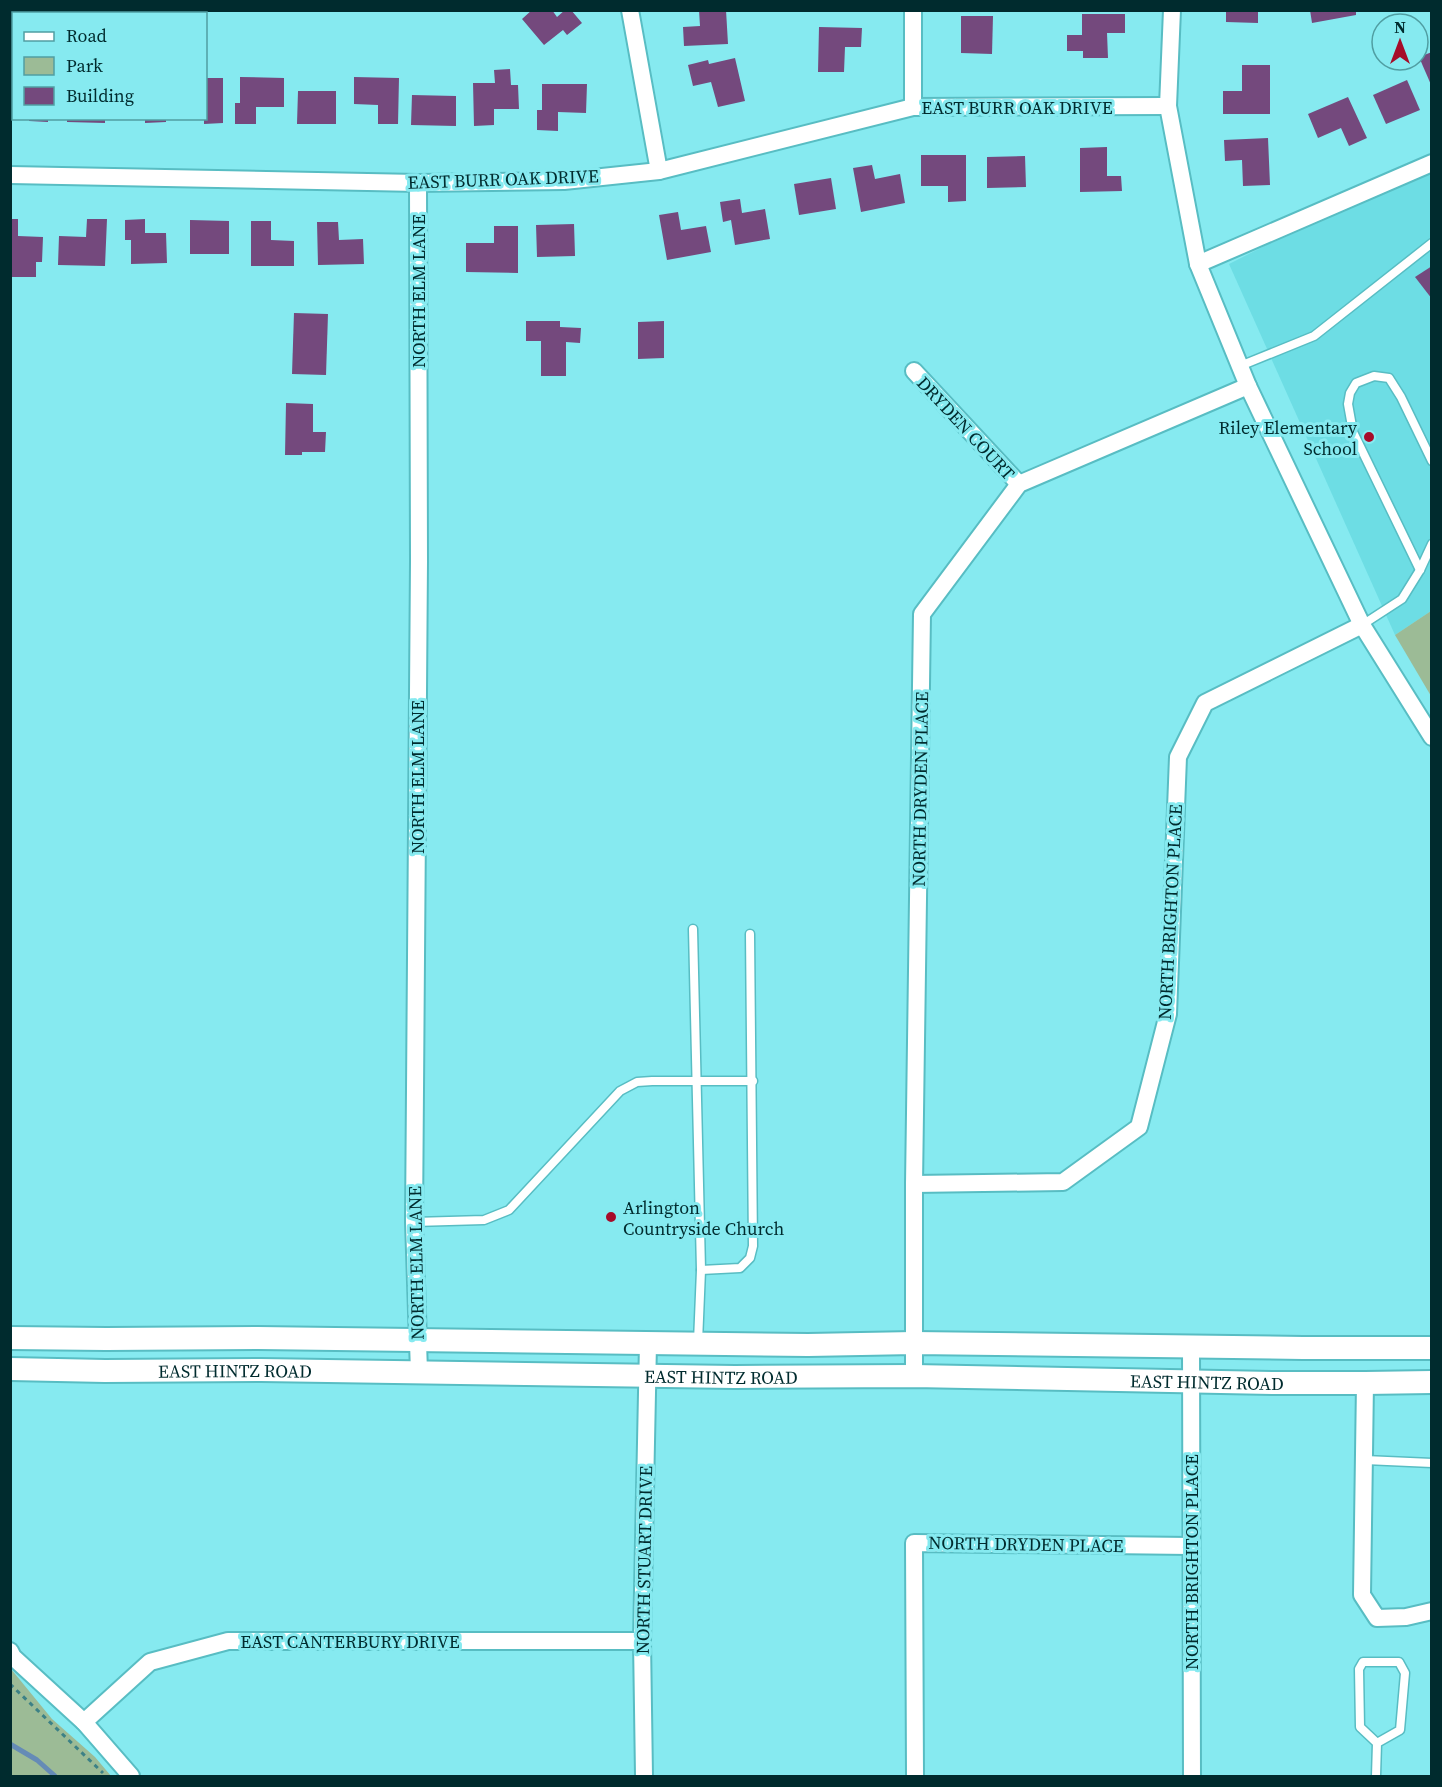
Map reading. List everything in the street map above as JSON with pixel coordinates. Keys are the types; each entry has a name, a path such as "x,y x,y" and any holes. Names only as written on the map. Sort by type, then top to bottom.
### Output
{"main road":[{"name":"EAST HINTZ ROAD","path":"10,1338 808,1345 914,1343 1191,1347 1431,1347"},
{"name":"EAST HINTZ ROAD","path":"10,1369 1431,1382"}],"street":[{"path":"630,10 659,171"},
{"path":"913,10 913,107"},
{"path":"1172,10 1168,106 1198,264 1248,386 1362,626 1431,737"},
{"name":"EAST BURR OAK DRIVE","path":"10,175 418,183 564,181 659,171 913,107 1168,106"},
{"path":"1198,264 1431,163"},
{"name":"NORTH ELM LANE","path":"418,183 414,1222 419,1372"},
{"name":"DRYDEN COURT","path":"914,371 1019,484"},
{"path":"1019,484 1248,386"},
{"name":"NORTH DRYDEN PLACE","path":"914,1376 914,1184 922,614 1019,484"},
{"name":"NORTH BRIGHTON PLACE","path":"914,1184 1063,1182 1139,1127 1168,1014 1178,757 1205,703 1362,626"},
{"name":"NORTH STUART DRIVE","path":"644,1776 642,1641 648,1343"},
{"name":"NORTH BRIGHTON PLACE","path":"1191,1347 1192,1776"},
{"path":"1365,1383 1362,1595 1377,1618 1406,1617 1431,1611"},
{"name":"NORTH DRYDEN PLACE","path":"915,1776 914,1543 1191,1546"},
{"name":"EAST CANTERBURY DRIVE","path":"84,1722 150,1662 228,1641 642,1641"},
{"path":"10,1651 84,1722 131,1776"}],"lane":[{"path":"1240,366 1314,336 1431,243"},
{"path":"1420,570 1353,432 1348,404 1350,393 1356,383 1374,376 1389,378 1431,460"},
{"path":"1362,626 1402,599 1420,570 1431,544"},
{"path":"693,929 701,1270 698,1343"},
{"path":"701,1270 740,1268 750,1258 753,1246 750,934"},
{"path":"414,1222 484,1220 509,1210 620,1091 637,1082 753,1081"},
{"path":"1365,1460 1431,1463"},
{"path":"1377,1743 1400,1730 1406,1673 1399,1662 1363,1662 1359,1670 1360,1727 1377,1743 1377,1776"}],"path":[{"path":"10,1684 106,1776"}],"shaded area":[{"name":"Riley Elementary School","path":"1431,162 1431,611 1395,635 1229,264"}],"green space":[{"path":"1431,611 1431,696 1395,635"},
{"path":"11,1669 52,1719 95,1757 111,1776 11,1776"}],"building":[{"path":"532,10 552,10 557,17 565,10 571,10 582,23 567,35 563,30 544,45 522,19"},
{"path":"699,10 726,10 728,44 684,46 683,27 700,26"},
{"path":"1226,10 1258,10 1258,23 1226,22"},
{"path":"1310,10 1356,10 1356,15 1312,23"},
{"path":"1082,14 1125,14 1125,33 1107,33 1108,58 1083,58 1083,51 1067,51 1067,35 1082,35"},
{"path":"961,16 993,16 992,54 961,53"},
{"path":"819,27 862,28 861,47 845,47 844,72 818,72"},
{"path":"1432,52 1432,87 1426,72 1430,72 1430,53"},
{"path":"735,58 745,101 718,107 711,82 693,86 688,65 708,60 709,64"},
{"path":"1242,65 1270,65 1270,114 1223,114 1223,91 1242,91"},
{"path":"510,69 511,85 518,85 519,109 494,109 494,125 474,126 473,83 495,83 494,70"},
{"path":"10,77 12,77 12,102 10,102"},
{"path":"240,77 284,78 284,107 256,107 256,124 235,124 235,103 240,103"},
{"path":"354,77 399,78 398,124 378,124 378,105 354,104"},
{"path":"207,78 223,78 223,123 204,124 204,120 207,120"},
{"path":"1407,80 1420,110 1386,124 1373,95"},
{"path":"542,84 587,84 586,113 558,112 558,131 537,130 537,110 542,110"},
{"path":"298,91 336,91 336,124 297,124"},
{"path":"412,95 456,96 456,126 411,125"},
{"path":"1348,97 1367,138 1349,146 1341,128 1318,138 1308,114"},
{"path":"48,120 48,122 29,121"},
{"path":"67,120 105,120 105,123 67,122"},
{"path":"145,120 166,120 166,122 145,123"},
{"path":"1268,138 1270,185 1243,186 1242,160 1225,161 1224,140"},
{"path":"1107,147 1107,176 1121,176 1122,191 1080,192 1080,148"},
{"path":"921,155 966,155 966,201 948,202 948,186 921,186"},
{"path":"1025,156 1026,187 987,188 987,157"},
{"path":"872,165 875,179 900,174 905,203 861,212 853,168"},
{"path":"831,178 836,209 799,215 794,184"},
{"path":"740,199 742,213 765,209 770,239 735,245 731,220 723,222 720,202"},
{"path":"678,212 681,230 706,226 711,252 667,260 659,215"},
{"path":"10,219 18,219 18,236 43,237 42,262 36,262 36,277 10,277"},
{"path":"87,219 107,219 105,266 58,265 59,236 86,237"},
{"path":"145,219 145,233 166,233 167,263 131,264 131,240 125,240 125,220"},
{"path":"190,220 229,221 229,254 190,254"},
{"path":"251,221 271,221 271,240 294,241 294,266 251,266"},
{"path":"317,222 338,222 339,240 363,239 364,264 318,265"},
{"path":"574,224 575,256 537,257 536,225"},
{"path":"494,226 518,226 518,273 466,272 466,243 494,243"},
{"path":"1432,266 1432,299 1415,277"},
{"path":"294,313 328,314 326,375 292,374"},
{"path":"526,321 560,321 560,327 581,328 580,343 566,342 566,376 541,376 541,341 526,341"},
{"path":"664,321 664,358 638,359 638,322"},
{"path":"286,403 313,404 313,432 326,432 325,452 285,455"}],"waterway":[{"path":"10,1744 37,1760 55,1776"}],"place":[{"name":"Riley Elementary School","path":"1369,437"},
{"name":"Arlington Countryside Church","path":"611,1217"}]}
